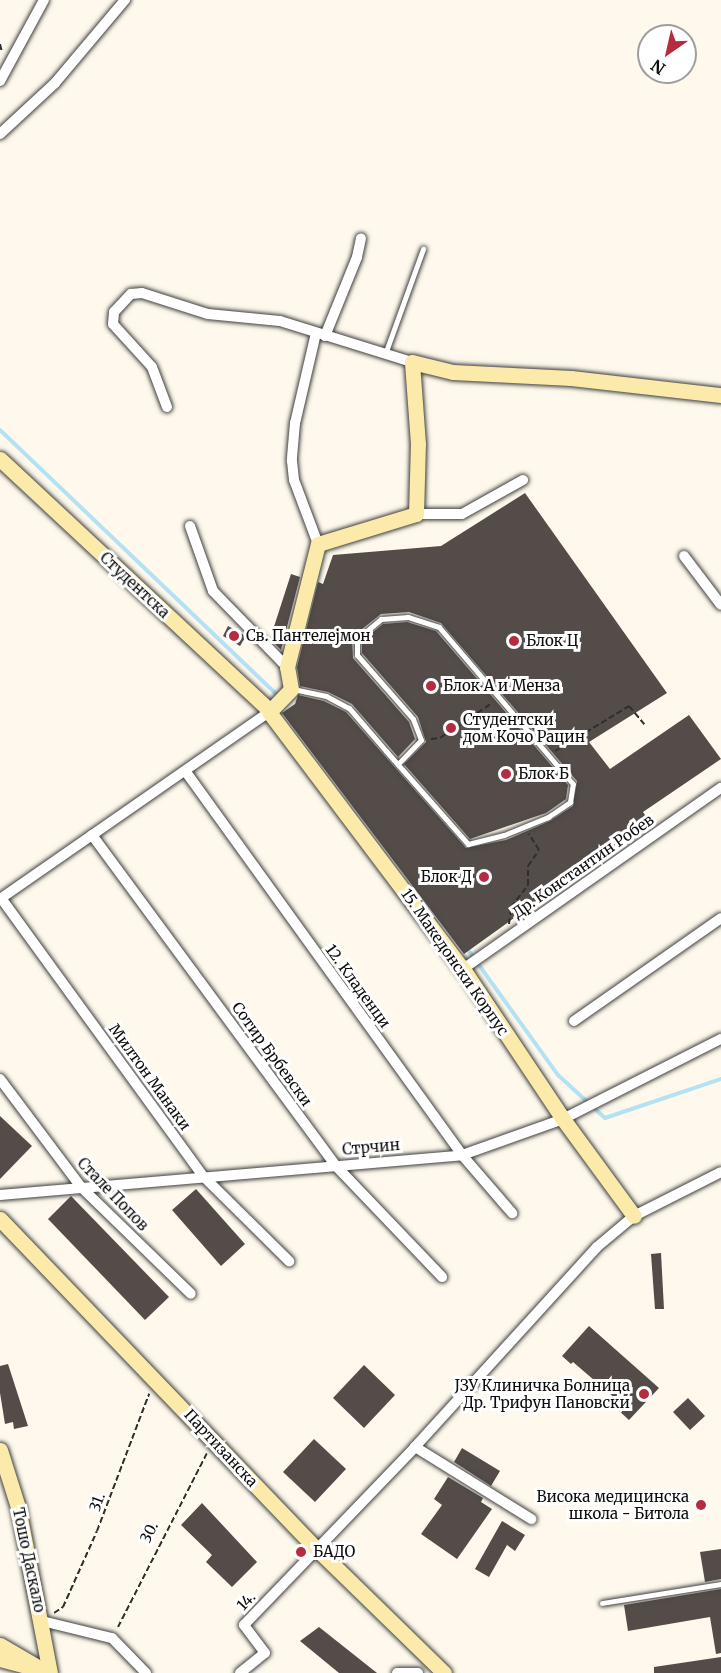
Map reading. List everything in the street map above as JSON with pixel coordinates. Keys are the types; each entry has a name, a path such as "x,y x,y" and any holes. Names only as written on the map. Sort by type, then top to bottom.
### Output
{"street":[{"path":"0,81 44,0"},
{"path":"0,134 56,83 125,0"},
{"path":"1,898 270,712 291,689 287,667 318,544 294,480 292,461 295,423 321,334 357,256 361,238"},
{"path":"167,407 152,367 113,324 114,312 131,294 142,293 208,314 280,321 412,362 453,372 572,378 721,395"},
{"path":"412,362 418,444 416,514"},
{"name":"Студентска","path":"0,459 270,712"},
{"path":"318,544 416,514 462,514 523,480"},
{"path":"190,526 213,591 287,667"},
{"path":"684,556 721,605"},
{"name":"15. Македонски Корпус","path":"270,712 463,969 563,1119 634,1216"},
{"name":"12. Кладенци","path":"186,772 462,1155 512,1213"},
{"name":"Др. Константин Робев","path":"463,969 721,788"},
{"name":"Сотир Брбевски","path":"92,835 335,1166 442,1277"},
{"name":"Милтон Манаки","path":"1,898 204,1177 289,1261"},
{"path":"574,1021 721,918"},
{"name":"Стрчин","path":"0,1195 462,1155 563,1119 721,1039"},
{"name":"Стале Попов","path":"0,1079 81,1187 191,1294"},
{"path":"316,1548 414,1448 597,1247 634,1216 721,1172"},
{"name":"Партизанска","path":"0,1219 436,1670"},
{"path":"414,1448 531,1519"},
{"name":"Тошо Даскало","path":"0,1450 18,1507 42,1621 48,1673"},
{"name":"14.","path":"240,1673 265,1653 244,1625 316,1548"},
{"path":"42,1621 112,1638 146,1673"},
{"path":"0,1645 48,1673"},
{"path":"0,1659 48,1673"},
{"path":"397,1673 418,1673"}],"lane":[{"path":"385,354 423,249"},
{"path":"291,689 326,696 349,708 398,764 468,844 525,826 570,802 573,784 439,627 408,616 381,619 357,639 357,655 413,719 421,740 398,764"},
{"path":"602,1604 721,1584"}],"path":[{"path":"440,738 500,699"},
{"path":"548,755 629,706 645,725"},
{"path":"507,938 511,907 528,885 528,866 539,850 525,826"},
{"name":"31.","path":"42,1621 63,1607 97,1531 155,1378"},
{"name":"30.","path":"112,1638 213,1440"}],"building":[{"name":"Студентски дом Кочо Рацин","path":"525,493 667,693 589,742 610,769 689,715 721,759 643,812 649,821 464,954 282,713 295,704 298,695 324,701 346,712 466,848 506,840 550,821 573,806 577,781 441,623 409,612 381,614 352,637 353,658 409,722 415,739 398,757 352,704 328,692 300,686 297,667 318,582 323,584 333,555 441,546"},
{"path":"291,574 300,577 281,650 270,639"},
{"path":"407,622 436,631 568,785 566,799 546,813 470,839 404,764 426,742 418,717 362,653 362,641 383,624"},
{"name":"Св. Пантелејмон","path":"228,626 246,636 240,646 223,636"},
{"path":"0,1116 32,1146 0,1179"},
{"path":"196,1189 245,1244 221,1266 172,1210"},
{"path":"71,1196 169,1297 145,1320 48,1219"},
{"path":"661,1253 664,1309 655,1309 651,1254"},
{"path":"589,1326 659,1388 629,1420 618,1410 623,1405 573,1362 571,1364 562,1356"},
{"path":"8,1364 28,1426 14,1429 13,1422 5,1424 0,1393 0,1366"},
{"path":"364,1365 395,1395 364,1428 333,1398"},
{"path":"688,1398 705,1416 690,1430 673,1412"},
{"path":"314,1439 346,1469 315,1502 283,1472"},
{"path":"462,1448 500,1471 491,1486 454,1462"},
{"path":"448,1477 483,1498 481,1502 492,1509 457,1559 421,1534 442,1505 434,1499"},
{"path":"202,1503 257,1562 232,1587 206,1562 212,1555 181,1525"},
{"path":"502,1521 525,1535 515,1551 507,1545 489,1577 475,1569"},
{"path":"721,1549 721,1579 705,1582 700,1552"},
{"path":"721,1589 721,1653 716,1654 710,1617 628,1631 624,1605"},
{"path":"319,1627 377,1673 339,1673 300,1641"},
{"path":"721,1657 721,1673 654,1673 654,1667"}],"waterway":[{"path":"0,430 278,696"},
{"path":"466,947 558,1075 605,1118 721,1079"}],"place":[{"name":"Св. Пантелејмон","path":"234,636"},
{"name":"Блок Ц","path":"514,641"},
{"name":"Блок А и Менза","path":"431,686"},
{"name":"Студентски дом Кочо Рацин","path":"451,728"},
{"name":"Блок Б","path":"506,774"},
{"name":"Блок Д","path":"484,877"},
{"name":"ЈЗУ Клиничка Болница Др. Трифун Пановски","path":"644,1394"},
{"name":"Висока медицинска школа - Битола","path":"701,1505"},
{"name":"БАДО","path":"301,1552"}]}
